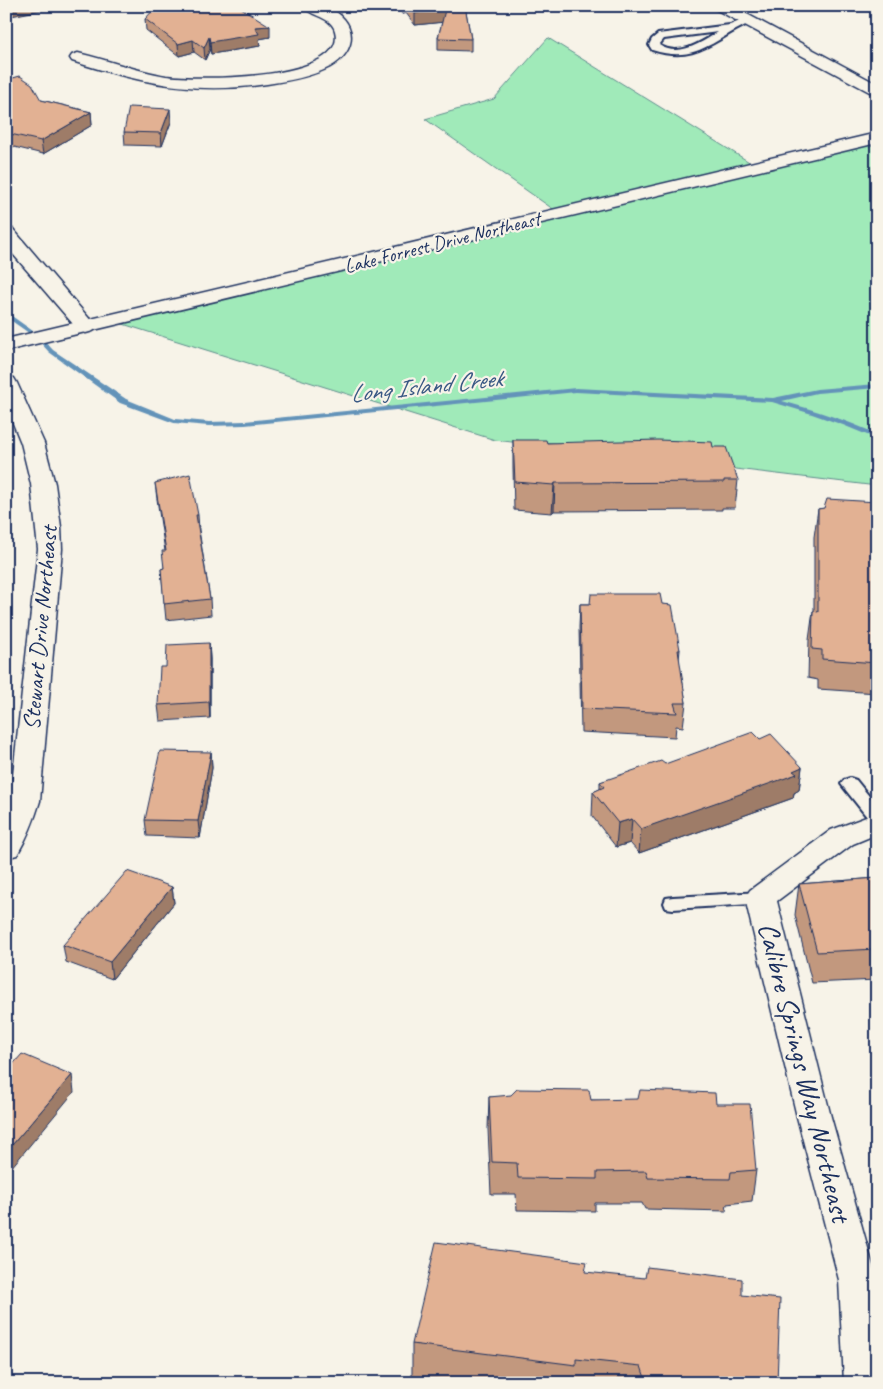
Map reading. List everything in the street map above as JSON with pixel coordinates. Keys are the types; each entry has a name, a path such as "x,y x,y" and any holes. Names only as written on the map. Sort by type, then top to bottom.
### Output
{"street":[{"path":"78,58 135,75 175,83 233,84 276,78 323,63 333,56 344,43 342,28 337,21 311,6"},
{"path":"720,6 877,90"},
{"name":"Lake Forrest Drive Northeast","path":"7,345 877,138"},
{"path":"6,233 86,326"},
{"name":"Stewart Drive Northeast","path":"6,383 25,422 40,467 49,514 50,550 25,802 18,826 6,848"},
{"name":"Calibre Springs Way Northeast","path":"864,1383 868,1279 814,1117 761,898 842,837 877,823"}],"lane":[{"path":"731,28 662,36 654,41 654,44 655,48 670,54 687,53 747,21"},
{"path":"850,784 877,818"},
{"path":"673,903 761,898"}],"green space":[{"path":"548,38 759,168 877,141 877,486 495,440 110,320 560,214 425,119 494,99"}],"building":[{"path":"157,6 238,6 270,26 255,27 259,34 210,42 209,37 204,48 193,40 178,44 145,19"},
{"path":"410,6 465,6 471,39 438,38 445,10 415,13"},
{"path":"20,76 32,84 41,100 91,112 41,141 6,133 6,80"},
{"path":"129,107 170,109 161,133 124,132"},
{"path":"513,440 546,440 547,443 658,440 712,442 713,447 726,447 738,480 724,480 724,482 555,483 554,485 515,482"},
{"path":"190,474 210,599 164,604 161,569 164,568 162,551 166,551 155,483"},
{"path":"827,499 877,502 877,663 822,659 822,650 812,649 813,611 818,612 818,509 824,508"},
{"path":"591,594 660,594 662,604 672,605 680,650 678,650 686,703 674,703 677,713 582,709 580,604 590,604"},
{"path":"209,643 209,702 158,705 160,667 166,667 167,645"},
{"path":"753,732 760,739 771,734 802,767 793,771 797,774 641,829 632,819 618,823 593,792 604,787 600,782 661,761 665,764"},
{"path":"160,751 211,752 198,821 145,820"},
{"path":"127,871 172,887 110,962 63,945"},
{"path":"877,878 877,949 817,952 799,884"},
{"path":"22,1054 72,1075 6,1152 6,1070"},
{"path":"517,1089 589,1090 591,1100 638,1099 640,1090 715,1093 716,1104 750,1104 756,1170 731,1172 730,1179 648,1178 646,1171 597,1172 597,1179 518,1178 517,1163 492,1162 489,1097 511,1095"},
{"path":"436,1242 587,1262 585,1272 645,1278 647,1267 742,1279 742,1295 780,1299 777,1383 764,1383 741,1378 740,1383 732,1383 645,1378 641,1366 576,1359 576,1365 412,1344"}],"waterway":[{"name":"Long Island Creek","path":"6,314 38,337 51,351 123,401 174,421 209,424 245,423 576,390 772,400 815,412 877,437"},
{"path":"774,400 817,391 877,386"}]}
